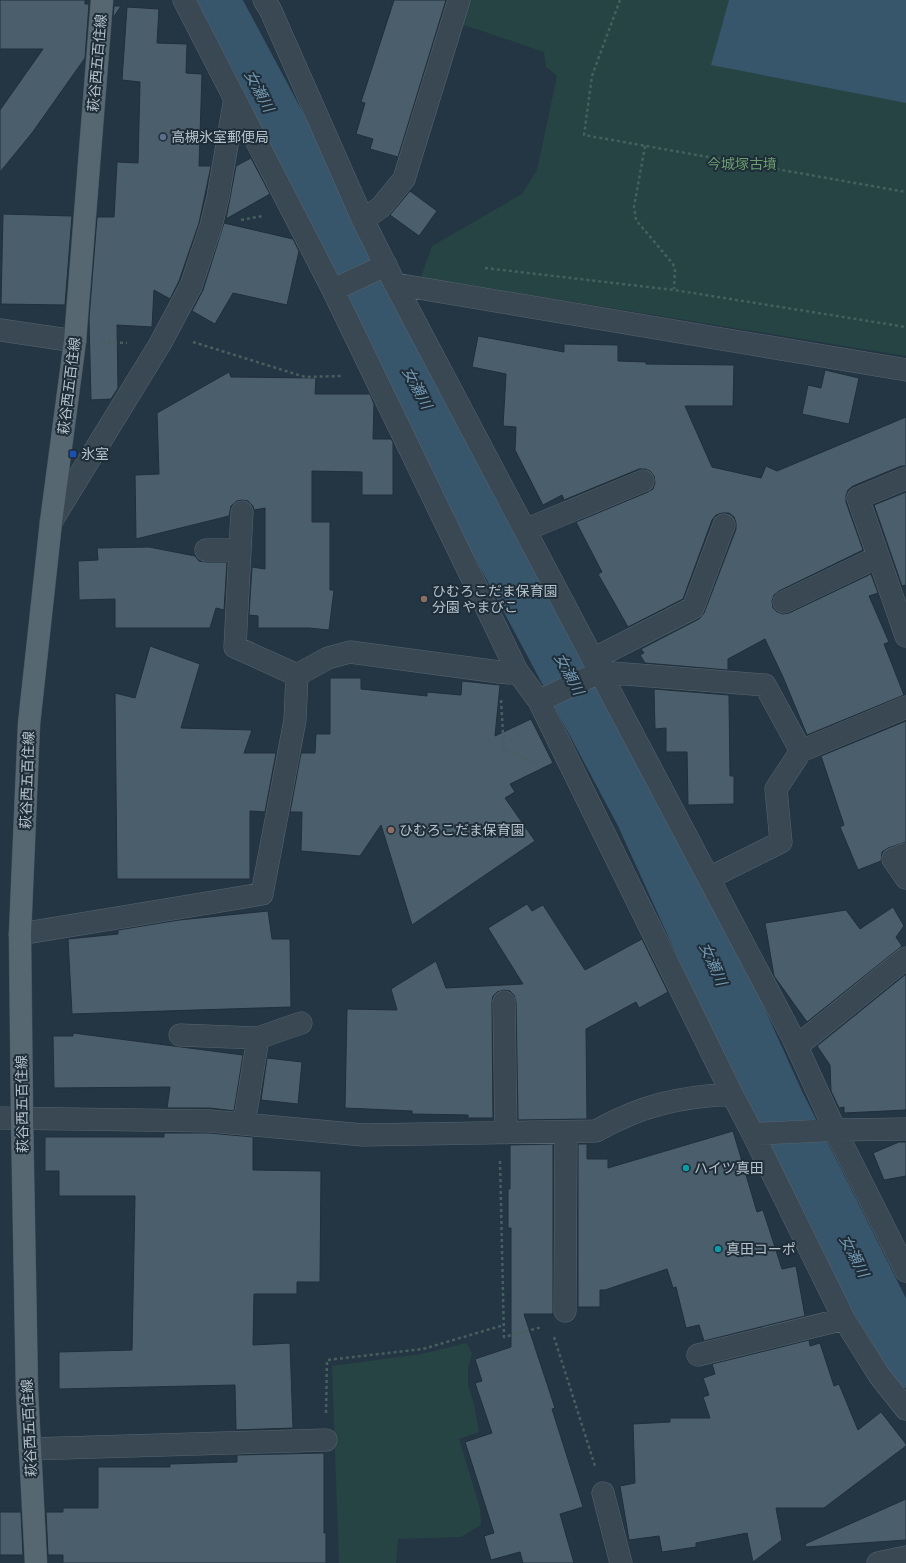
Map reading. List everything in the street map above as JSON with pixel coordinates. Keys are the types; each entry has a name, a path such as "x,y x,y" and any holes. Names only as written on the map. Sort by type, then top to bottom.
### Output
{"main road":[{"name":"萩谷西五百住線","path":"36,1563 26,1384 20,934 29,724 52,522 75,341 102,0"}],"street":[{"path":"184,0 333,290 374,376 508,671 539,701 732,1094 760,1133 844,1319 879,1375 906,1409"},
{"path":"264,0 273,16 390,275 797,1046 826,1131 906,1271"},
{"path":"364,220 381,207 404,179 460,0"},
{"path":"52,522 162,339 191,286 211,226 218,197 234,98"},
{"path":"333,290 390,275 906,370"},
{"path":"0,330 75,341"},
{"path":"906,478 858,498 906,636"},
{"path":"525,530 643,482"},
{"path":"242,512 235,647 297,675"},
{"path":"539,701 693,608 724,525"},
{"path":"206,550 240,550"},
{"path":"784,602 878,557"},
{"path":"297,675 328,658 350,652 508,671"},
{"path":"597,666 764,685 801,751"},
{"path":"20,934 262,894 295,720 297,675"},
{"path":"709,878 781,842 776,789 801,751 906,706"},
{"path":"906,854 893,859 906,878"},
{"path":"797,1046 906,958"},
{"path":"503,1133 504,1002"},
{"path":"180,1035 258,1038 300,1023"},
{"path":"244,1124 258,1038"},
{"path":"0,1118 210,1121 363,1135 566,1132 596,1131 617,1120 661,1103 684,1098 732,1094"},
{"path":"760,1133 906,1129"},
{"path":"557,1318 566,1132"},
{"path":"698,1355 844,1319"},
{"path":"30,1449 326,1440"},
{"path":"603,1493 621,1563"},
{"path":"878,1563 906,1557"}],"path":[{"path":"620,0 592,76 584,135 906,192"},
{"path":"645,146 634,214 636,220 673,264 675,270 674,290"},
{"path":"211,226 293,211"},
{"path":"480,268 674,290 906,327"},
{"path":"75,341 162,339 304,377 374,376"},
{"path":"508,671 504,750 538,764"},
{"path":"503,1133 504,1337 557,1318"},
{"path":"326,1440 327,1360 423,1348 504,1325"},
{"path":"552,1332 603,1493"}],"green space":[{"name":"今城塚古墳","path":"465,0 906,0 906,356 421,277 432,246 522,194 537,170 557,76 546,67 544,52 458,23"},
{"path":"467,1343 472,1354 468,1369 468,1385 474,1404 479,1432 459,1439 480,1508 481,1525 461,1537 398,1539 396,1563 339,1563 332,1366 421,1354"}],"water":[{"path":"729,0 906,0 906,103 711,65"}],"building":[{"path":"0,0 85,0 85,4 89,4 85,58 32,133 0,172 0,110 43,49 0,49"},
{"path":"394,0 446,0 398,157 370,149 373,139 356,134 365,103 361,102"},
{"path":"114,6 121,6 113,18"},
{"path":"127,7 159,9 157,43 187,44 186,73 202,74 199,166 211,166 199,223 179,281 170,299 154,290 152,327 117,325 118,388 111,399 91,400 89,319 97,217 114,217 117,162 138,163 140,82 122,80"},
{"path":"251,158 270,194 226,219 236,166"},
{"path":"410,191 437,211 419,236 390,215"},
{"path":"3,214 72,216 65,305 1,304"},
{"path":"224,223 293,239 299,251 287,305 233,293 215,324 192,311 203,290"},
{"path":"478,336 564,352 564,344 618,345 618,361 646,362 646,364 734,365 733,406 685,406 712,467 761,478 766,466 777,471 906,417 906,466 901,466 853,486 848,490 846,496 846,502 863,550 779,591 774,595 772,601 773,608 777,612 783,614 789,613 871,574 878,593 869,596 889,642 884,644 904,695 807,735 783,677 765,639 728,659 728,670 645,663 640,655 644,653 641,649 699,619 704,613 736,529 734,517 729,513 722,513 716,515 712,520 683,599 628,627 598,574 602,572 576,522 648,492 653,489 655,483 654,476 650,471 639,469 564,500 562,495 543,505 515,450 516,427 503,426 506,374 472,367"},
{"path":"825,370 859,378 849,424 802,414 808,385 821,388"},
{"path":"229,372 231,377 316,378 315,394 370,394 374,404 373,439 391,439 393,442 393,495 362,495 362,472 312,471 312,522 330,522 330,590 334,590 329,630 309,628 258,628 258,616 249,615 252,567 265,569 265,508 254,510 253,506 248,501 237,501 231,506 229,516 136,539 135,475 159,474 157,413"},
{"path":"906,492 906,585 902,586 874,505"},
{"path":"149,547 195,556 199,561 227,562 224,610 216,608 210,628 115,628 115,599 79,600 78,561 98,560 97,548"},
{"path":"150,646 200,664 181,728 252,730 244,753 276,753 265,812 250,811 250,879 117,879 115,693 135,698"},
{"path":"330,678 361,678 361,689 427,696 427,692 461,695 462,681 500,685 495,736 531,719 553,763 510,784 515,792 505,798 535,841 412,925 381,825 360,856 301,851 302,812 290,812 301,753 315,753 316,734 330,734"},
{"path":"654,689 729,695 730,776 734,776 734,804 688,805 687,752 666,752 666,728 655,729"},
{"path":"906,721 906,842 888,848 882,852 881,861 858,870 840,827 844,825 821,756"},
{"path":"527,904 532,911 543,905 585,970 642,939 668,992 639,1008 636,1002 586,1029 587,1119 518,1120 516,1002 514,995 510,991 504,990 497,992 493,996 492,1002 493,1118 468,1118 468,1115 412,1114 412,1111 345,1108 347,1009 397,1010 391,989 436,961 446,988 523,984 488,928"},
{"path":"893,907 904,926 896,937 902,946 807,1022 774,976 765,923 846,910 860,929"},
{"path":"268,911 272,939 290,939 291,1007 72,1014 68,939 118,934 118,930 179,920"},
{"path":"906,974 906,1110 844,1113 844,1107 839,1108 831,1091 830,1065 817,1046"},
{"path":"73,1033 243,1055 234,1111 210,1108 167,1108 170,1087 54,1088 53,1036 73,1036"},
{"path":"267,1058 302,1062 298,1104 261,1100"},
{"path":"733,1131 757,1212 763,1210 782,1269 796,1266 805,1316 704,1341 699,1325 686,1328 676,1287 673,1288 667,1269 605,1290 600,1290 600,1307 578,1307 578,1144 587,1144 587,1159 608,1159 608,1168"},
{"path":"164,1133 209,1133 253,1137 253,1170 321,1171 320,1282 297,1282 297,1294 254,1294 253,1345 290,1343 293,1428 236,1430 235,1385 59,1389 59,1352 132,1350 135,1196 59,1196 59,1171 45,1171 45,1137 164,1137"},
{"path":"899,1142 906,1142 906,1176 884,1180 873,1153"},
{"path":"553,1144 553,1314 524,1314 555,1408 552,1409 583,1507 560,1514 574,1563 523,1563 520,1552 491,1560 484,1536 494,1533 465,1442 492,1433 475,1383 482,1381 475,1359 511,1347 511,1228 508,1228 510,1145"},
{"path":"809,1340 810,1346 820,1343 834,1386 839,1384 858,1430 881,1412 906,1446 824,1508 776,1508 782,1540 753,1562 747,1533 696,1543 696,1547 662,1552 659,1536 629,1540 620,1486 635,1483 633,1424 670,1422 670,1418 710,1418 703,1397 709,1395 703,1378 715,1374 712,1364"},
{"path":"324,1453 324,1533 326,1533 326,1563 63,1563 63,1555 48,1555 46,1512 63,1512 63,1508 98,1508 98,1467 170,1467 170,1464 237,1462 237,1455"},
{"path":"906,1499 906,1540 806,1547 805,1544"},
{"path":"0,1512 21,1512 23,1555 0,1555"}],"waterway":[{"name":"女瀬川","path":"210,0 644,813 776,1104 881,1313 906,1359"}],"place":[{"name":"高槻氷室郵便局","path":"163,137"},
{"name":"氷室","path":"73,454"},
{"name":"ひむろこだま保育園 分園 やまびこ","path":"424,599"},
{"name":"ひむろこだま保育園","path":"391,830"},
{"name":"ハイツ真田","path":"686,1168"},
{"name":"真田コーポ","path":"718,1249"}]}
